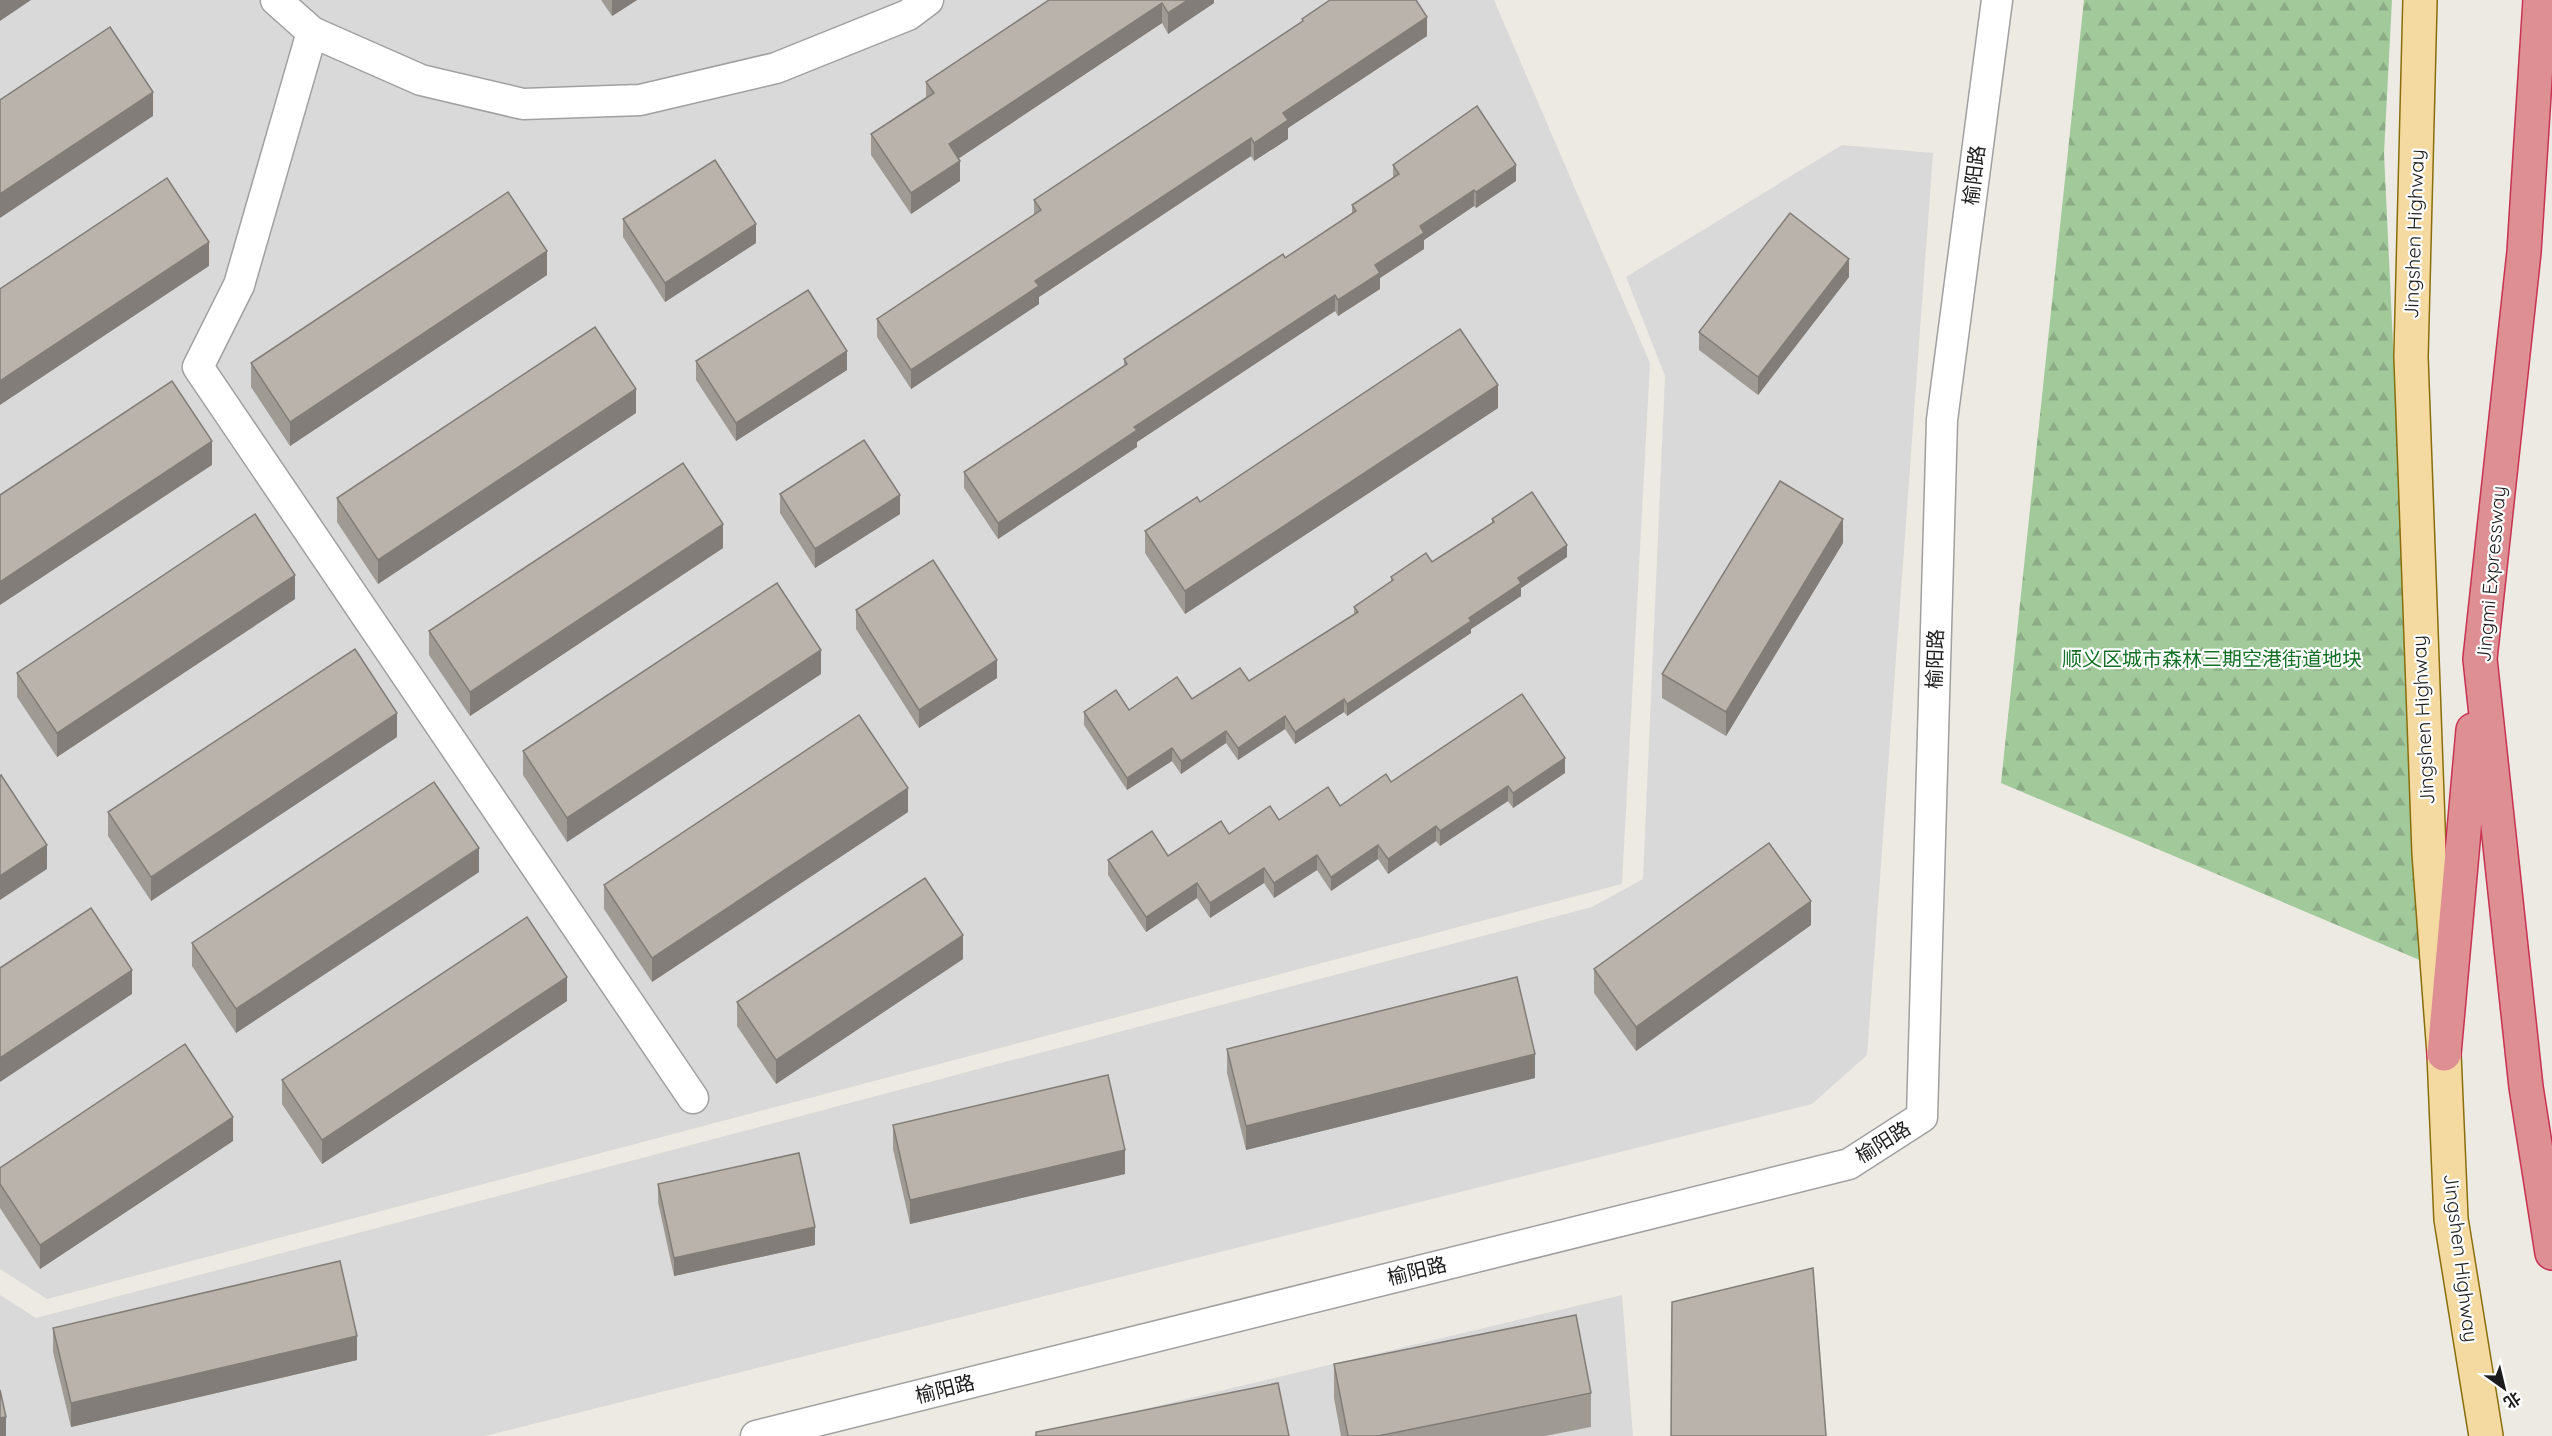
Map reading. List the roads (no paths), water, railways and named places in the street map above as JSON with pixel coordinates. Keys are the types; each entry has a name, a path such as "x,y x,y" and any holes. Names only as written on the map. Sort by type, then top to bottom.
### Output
{"highway":[{"name":"Jingmi Expressway","path":"2541,0 2524,252 2480,659 2526,1087 2552,1253"},
{"path":"2444,1054 2480,659"}],"main road":[{"name":"Jingshen Highway","path":"2420,0 2410,357 2429,853 2444,1054 2451,1219 2486,1436"}],"street":[{"path":"276,0 312,32 421,80 523,104 640,100 776,68 908,15 928,0"},
{"name":"榆阳路","path":"756,1436 1849,1164 1922,1118 1942,420 1996,0"},
{"path":"312,32 239,285 198,367 693,1098"}],"park label":[{"name":"顺义区城市森林三期空港街道地块","path":"2212,659"}]}
